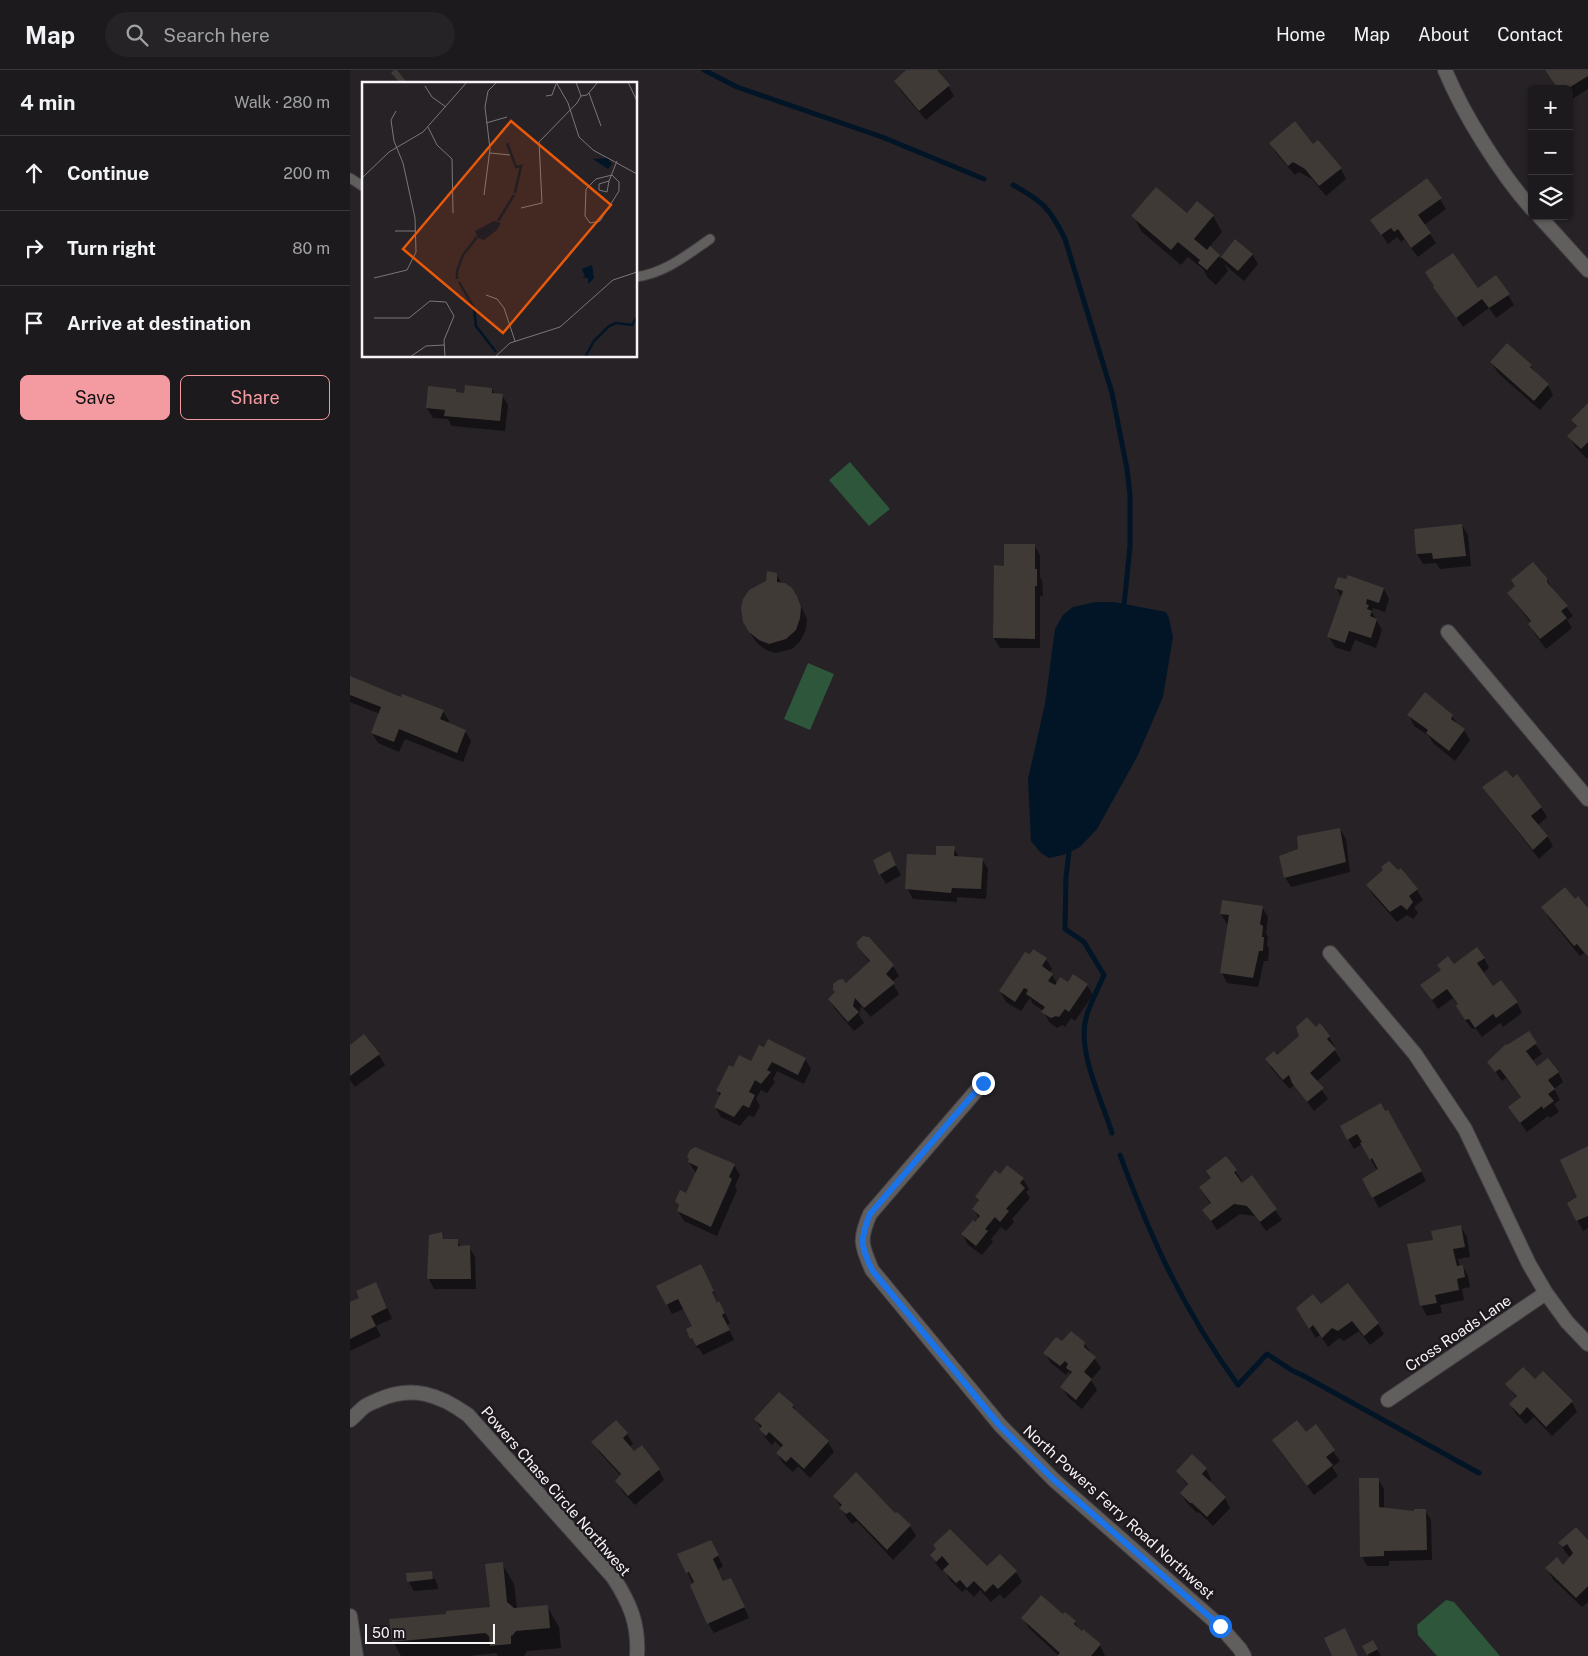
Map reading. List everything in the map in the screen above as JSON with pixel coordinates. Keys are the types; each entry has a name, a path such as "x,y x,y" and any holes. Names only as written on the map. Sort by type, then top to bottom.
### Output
{"street":[{"path":"1445,70 1474,126 1500,167 1528,204"},
{"path":"1543,220 1588,270"},
{"path":"1448,632 1588,799"},
{"path":"1330,953 1415,1054 1465,1128 1529,1264 1546,1293 1567,1322 1588,1344"},
{"name":"North Powers Ferry Road Northwest","path":"983,1083 870,1214 863,1231 863,1251 872,1270 1000,1426 1054,1480 1220,1626 1244,1656"},
{"name":"Cross Roads Lane","path":"1388,1400 1546,1293"},
{"name":"Powers Chase Circle Northwest","path":"350,1420 365,1406 390,1395 409,1392 431,1394 451,1402 468,1415 613,1577 627,1599 634,1618 638,1643 637,1656"},
{"path":"350,1616 356,1656"}],"lane":[{"path":"350,178 362,186"},
{"path":"638,277 648,275 675,264 710,239"}],"green space":[{"path":"850,462 890,509 869,526 829,480"},
{"path":"808,663 834,674 810,730 784,719"},
{"path":"1446,1600 1454,1602 1500,1656 1437,1656 1418,1635 1417,1625"}],"water":[{"path":"1096,602 1114,602 1166,612 1173,637 1163,697 1137,757 1097,829 1080,847 1063,855 1049,858 1040,852 1031,841 1028,779 1045,704 1055,629 1063,615 1073,607"}],"building":[{"path":"397,70 406,82 399,82 391,73"},
{"path":"906,70 937,70 950,85 919,111 894,81"},
{"path":"1545,70 1588,70 1588,76 1573,85 1555,85"},
{"path":"1295,121 1313,144 1318,140 1342,168 1319,186 1305,169 1293,162 1288,166 1269,143"},
{"path":"1427,178 1442,198 1418,215 1431,233 1411,248 1398,229 1394,232 1391,228 1381,235 1370,220"},
{"path":"1156,187 1187,213 1197,201 1214,215 1194,239 1207,250 1210,246 1220,255 1207,270 1198,263 1200,260 1178,242 1171,250 1131,216"},
{"path":"1235,239 1253,254 1238,271 1221,257"},
{"path":"1453,253 1478,288 1496,275 1510,294 1489,308 1482,299 1456,318 1433,287 1425,272"},
{"path":"1507,343 1532,365 1530,367 1549,384 1534,401 1490,362"},
{"path":"465,385 492,388 492,393 503,394 500,421 444,416 445,410 426,408 428,386 456,389 456,392 464,393"},
{"path":"1588,403 1588,442 1581,449 1567,436 1577,426 1571,420"},
{"path":"1462,524 1466,556 1433,559 1432,553 1416,554 1414,529"},
{"path":"1004,544 1035,544 1037,586 1035,586 1035,639 993,638 994,565 1004,566"},
{"path":"1533,562 1568,606 1561,611 1567,618 1540,639 1528,624 1531,621 1507,593 1515,586 1511,580"},
{"path":"767,571 777,573 777,582 785,583 792,588 801,607 796,630 786,639 769,644 759,640 749,632 743,622 741,608 743,599 749,590 766,581"},
{"path":"1348,575 1384,588 1379,603 1367,599 1366,604 1369,605 1367,609 1372,611 1370,616 1377,619 1371,638 1349,631 1345,643 1327,637 1343,591 1334,588 1338,577 1346,579"},
{"path":"350,676 401,697 402,694 444,710 440,719 466,730 457,753 399,729 394,742 371,733 381,707 350,695"},
{"path":"1425,692 1453,715 1451,719 1465,729 1449,751 1426,733 1428,730 1407,715"},
{"path":"1506,770 1513,778 1517,774 1542,807 1531,816 1548,836 1533,850 1482,787"},
{"path":"1340,828 1346,862 1284,878 1279,856 1298,849 1297,836"},
{"path":"936,846 955,846 954,856 983,858 981,889 952,888 951,893 905,889 907,854 936,855"},
{"path":"890,851 896,865 879,875 873,860"},
{"path":"1389,861 1398,870 1401,868 1418,889 1409,896 1413,902 1407,910 1401,905 1390,912 1366,885 1383,870 1381,867"},
{"path":"1565,887 1575,899 1578,896 1588,908 1588,957 1577,944 1574,946 1541,907"},
{"path":"1222,900 1263,906 1260,924 1263,926 1263,951 1259,951 1253,978 1220,973 1229,915 1220,914"},
{"path":"864,935 869,937 894,965 886,974 895,983 864,1008 855,998 853,1006 859,1012 848,1022 828,999 835,992 833,984 843,979 846,983 870,961 856,943"},
{"path":"1477,947 1485,958 1477,963 1493,986 1501,980 1518,1002 1496,1018 1493,1014 1475,1028 1469,1019 1465,1020 1456,1006 1458,1004 1447,989 1432,1000 1420,985 1441,970 1437,965 1448,956 1454,964"},
{"path":"1033,949 1047,958 1042,966 1053,974 1048,981 1055,985 1060,977 1068,982 1073,974 1088,984 1069,1012 1065,1009 1059,1017 1051,1018 1041,1012 1045,1007 1026,994 1028,990 1024,988 1015,1002 999,991 1025,952 1030,954"},
{"path":"1307,1017 1316,1027 1320,1023 1330,1036 1327,1039 1336,1049 1310,1073 1324,1088 1307,1102 1292,1083 1289,1075 1283,1080 1265,1059 1274,1051 1277,1055 1299,1036 1296,1027"},
{"path":"1529,1031 1537,1043 1526,1051 1537,1066 1548,1058 1559,1072 1548,1080 1555,1089 1548,1094 1554,1101 1543,1109 1542,1106 1520,1123 1508,1107 1521,1097 1500,1069 1495,1072 1487,1062 1506,1044"},
{"path":"364,1034 380,1054 350,1076 350,1045"},
{"path":"768,1039 806,1058 798,1075 772,1062 767,1070 771,1072 761,1084 755,1080 749,1092 755,1095 749,1108 743,1105 734,1117 714,1107 721,1093 716,1091 729,1065 733,1067 739,1055 751,1061 759,1045 764,1047"},
{"path":"1381,1103 1385,1111 1388,1110 1422,1171 1372,1198 1362,1179 1378,1169 1372,1158 1370,1160 1357,1134 1347,1140 1340,1126"},
{"path":"1588,1146 1588,1216 1576,1221 1567,1203 1577,1197 1560,1160"},
{"path":"695,1147 735,1164 729,1177 732,1179 711,1227 677,1211 679,1205 675,1201 680,1190 686,1193 698,1167 688,1162 689,1159 687,1157 690,1150"},
{"path":"1226,1156 1237,1170 1234,1172 1242,1183 1252,1175 1277,1209 1260,1222 1247,1206 1234,1204 1211,1221 1202,1210 1211,1203 1199,1187 1211,1178 1206,1171"},
{"path":"1007,1165 1024,1178 1020,1183 1025,1188 1006,1209 1009,1211 1000,1222 995,1217 985,1229 988,1231 976,1246 961,1234 973,1220 975,1222 980,1216 972,1209 979,1200 975,1197 995,1170 1000,1174"},
{"path":"1461,1225 1465,1247 1453,1249 1457,1266 1463,1265 1465,1277 1457,1279 1459,1290 1435,1295 1437,1303 1420,1306 1407,1244 1433,1240 1431,1231"},
{"path":"442,1232 443,1239 458,1239 458,1246 470,1245 471,1279 427,1279 429,1235"},
{"path":"701,1264 714,1291 712,1292 717,1303 719,1301 725,1313 722,1315 730,1330 696,1346 692,1338 690,1339 686,1329 692,1326 678,1299 666,1305 656,1286"},
{"path":"376,1282 387,1308 371,1316 376,1326 350,1339 350,1302 359,1298 356,1291"},
{"path":"1348,1283 1379,1323 1364,1336 1352,1321 1338,1331 1332,1328 1322,1338 1313,1325 1309,1329 1296,1308 1313,1294 1321,1304"},
{"path":"1071,1331 1085,1342 1084,1347 1096,1357 1084,1372 1092,1379 1076,1400 1060,1387 1072,1372 1066,1368 1068,1364 1065,1361 1060,1366 1043,1353 1056,1337 1062,1341"},
{"path":"1523,1367 1535,1379 1543,1371 1573,1401 1546,1427 1527,1407 1520,1415 1509,1404 1517,1396 1505,1384"},
{"path":"779,1392 794,1405 792,1407 829,1441 804,1469 791,1457 786,1462 776,1453 783,1445 769,1432 766,1436 759,1429 762,1426 754,1419"},
{"path":"616,1420 628,1433 623,1438 634,1451 642,1445 660,1469 628,1496 615,1481 621,1474 591,1442"},
{"path":"1297,1420 1306,1432 1316,1424 1335,1450 1326,1457 1333,1465 1307,1486 1272,1440"},
{"path":"1192,1454 1207,1468 1202,1474 1226,1497 1207,1517 1180,1493 1188,1484 1176,1471"},
{"path":"856,1472 895,1513 897,1512 911,1525 887,1550 850,1512 846,1514 839,1508 842,1505 833,1496"},
{"path":"1359,1478 1379,1478 1379,1507 1414,1511 1414,1509 1426,1509 1427,1550 1384,1551 1384,1556 1360,1557"},
{"path":"1576,1527 1588,1540 1588,1586 1576,1598 1545,1568 1557,1557 1563,1565 1573,1553 1567,1544 1563,1547 1558,1543"},
{"path":"950,1529 987,1566 1000,1554 1017,1571 998,1589 993,1584 985,1592 974,1581 967,1588 960,1580 956,1583 943,1570 949,1564 942,1556 936,1562 930,1555 936,1549 933,1545"},
{"path":"711,1540 719,1555 713,1559 723,1581 731,1578 745,1607 707,1624 690,1585 694,1582 689,1572 686,1573 677,1554"},
{"path":"503,1562 507,1602 514,1608 548,1605 550,1628 516,1631 511,1635 511,1644 490,1646 489,1636 485,1633 392,1642 389,1619 446,1614 446,1611 490,1607 485,1564"},
{"path":"432,1571 433,1579 407,1582 406,1573"},
{"path":"1041,1595 1063,1614 1065,1612 1076,1621 1074,1624 1101,1644 1091,1656 1057,1656 1060,1653 1021,1618"},
{"path":"1345,1628 1358,1656 1332,1656 1324,1638"},
{"path":"1373,1640 1378,1649 1367,1655 1362,1646"}],"waterway":[{"path":"704,70 737,87 882,137 984,179"},
{"path":"1013,185 1044,206 1055,220 1065,239 1112,393 1127,469 1130,495 1130,547 1124,605"},
{"path":"1069,852 1066,877 1065,929 1084,942 1104,975 1088,1012 1084,1031 1085,1046 1092,1076 1112,1133"},
{"path":"1120,1155 1144,1217 1185,1302 1201,1330 1238,1385 1267,1354 1293,1371 1479,1473"}],"route":[{"path":"983,1083 870,1214 863,1231 863,1251 872,1270 1000,1426 1054,1480 1220,1626"}]}
